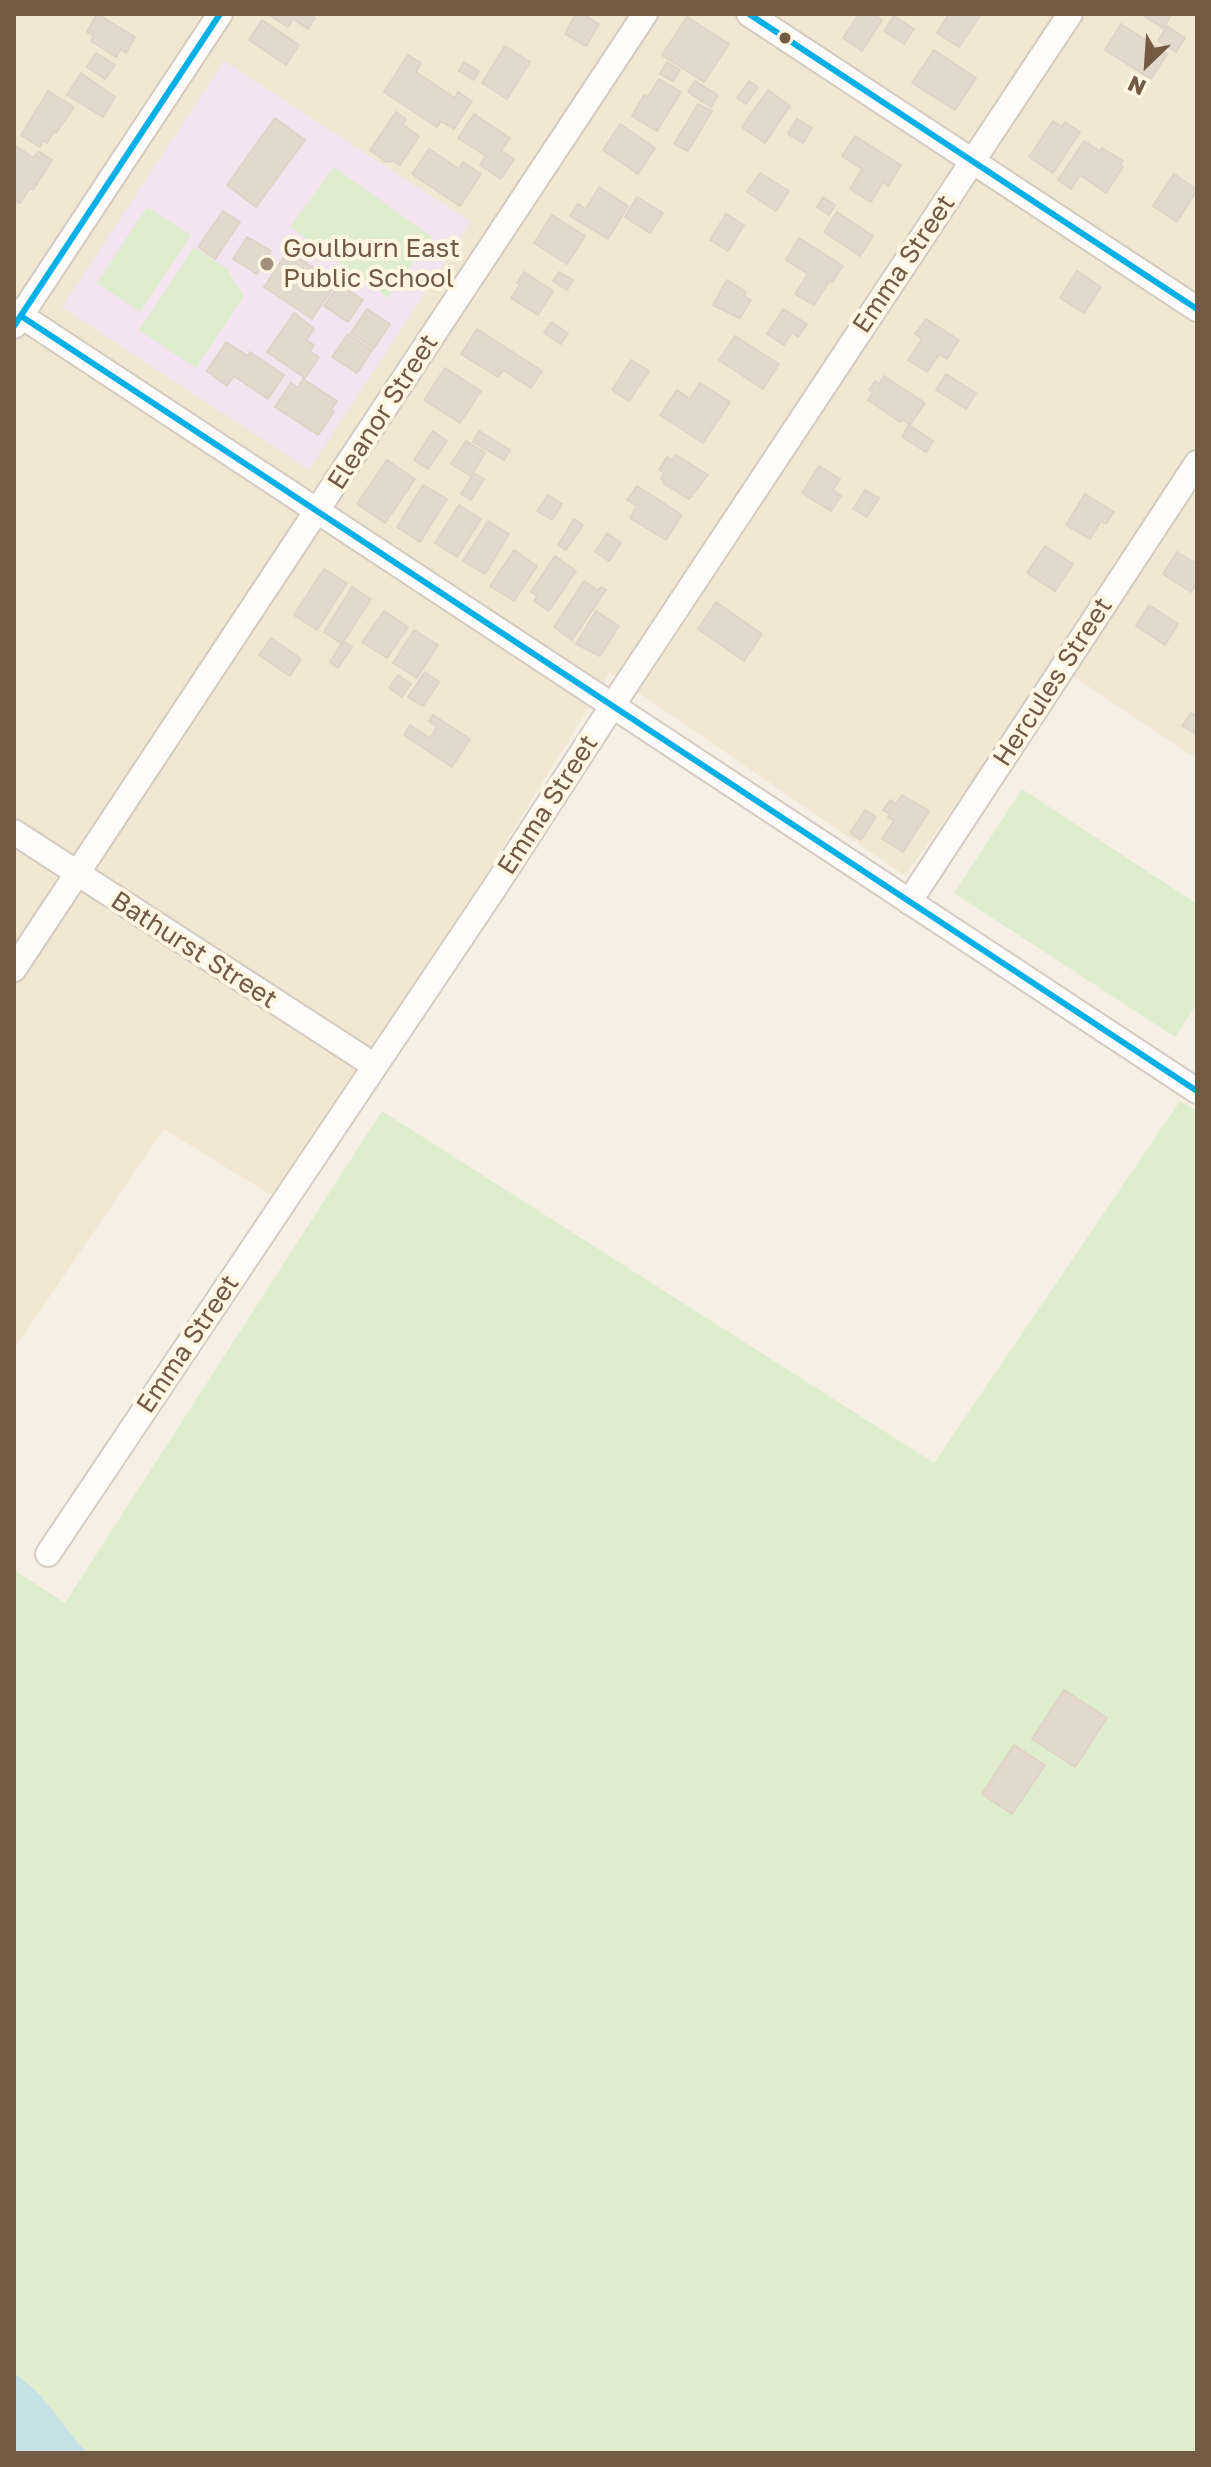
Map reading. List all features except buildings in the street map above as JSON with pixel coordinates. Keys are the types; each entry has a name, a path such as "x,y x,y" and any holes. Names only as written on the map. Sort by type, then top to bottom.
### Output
{"street":[{"path":"220,14 16,318 318,510 1197,1091"},
{"name":"Eleanor Street","path":"14,969 645,14"},
{"path":"749,14 1197,309"},
{"name":"Emma Street","path":"48,1554 495,887 612,705 1070,14"},
{"name":"Hercules Street","path":"909,902 1197,463"},
{"name":"Bathurst Street","path":"14,832 375,1066"}],"shaded area":[{"path":"14,14 1197,14 1197,759 1055,664 905,876 610,673 284,1203 164,1129 14,1349"},
{"name":"Goulburn East Public School","path":"224,61 471,222 309,470 62,307"}],"green space":[{"path":"334,167 432,237 388,298 290,227"},
{"path":"147,207 191,235 140,312 97,283"},
{"path":"194,247 226,268 244,296 196,368 139,330"},
{"path":"1022,789 1197,904 1197,1003 1175,1037 954,893"},
{"path":"1180,1101 1197,1111 1197,2453 14,2453 14,1570 65,1603 382,1111 934,1463"}],"water":[{"path":"14,2374 35,2390 88,2453 14,2453"}],"transit line":[{"path":"14,326 220,14"},
{"path":"749,14 1197,309"},
{"path":"21,316 1197,1091"}],"place":[{"name":"Goulburn East Public School","path":"267,264"}]}
